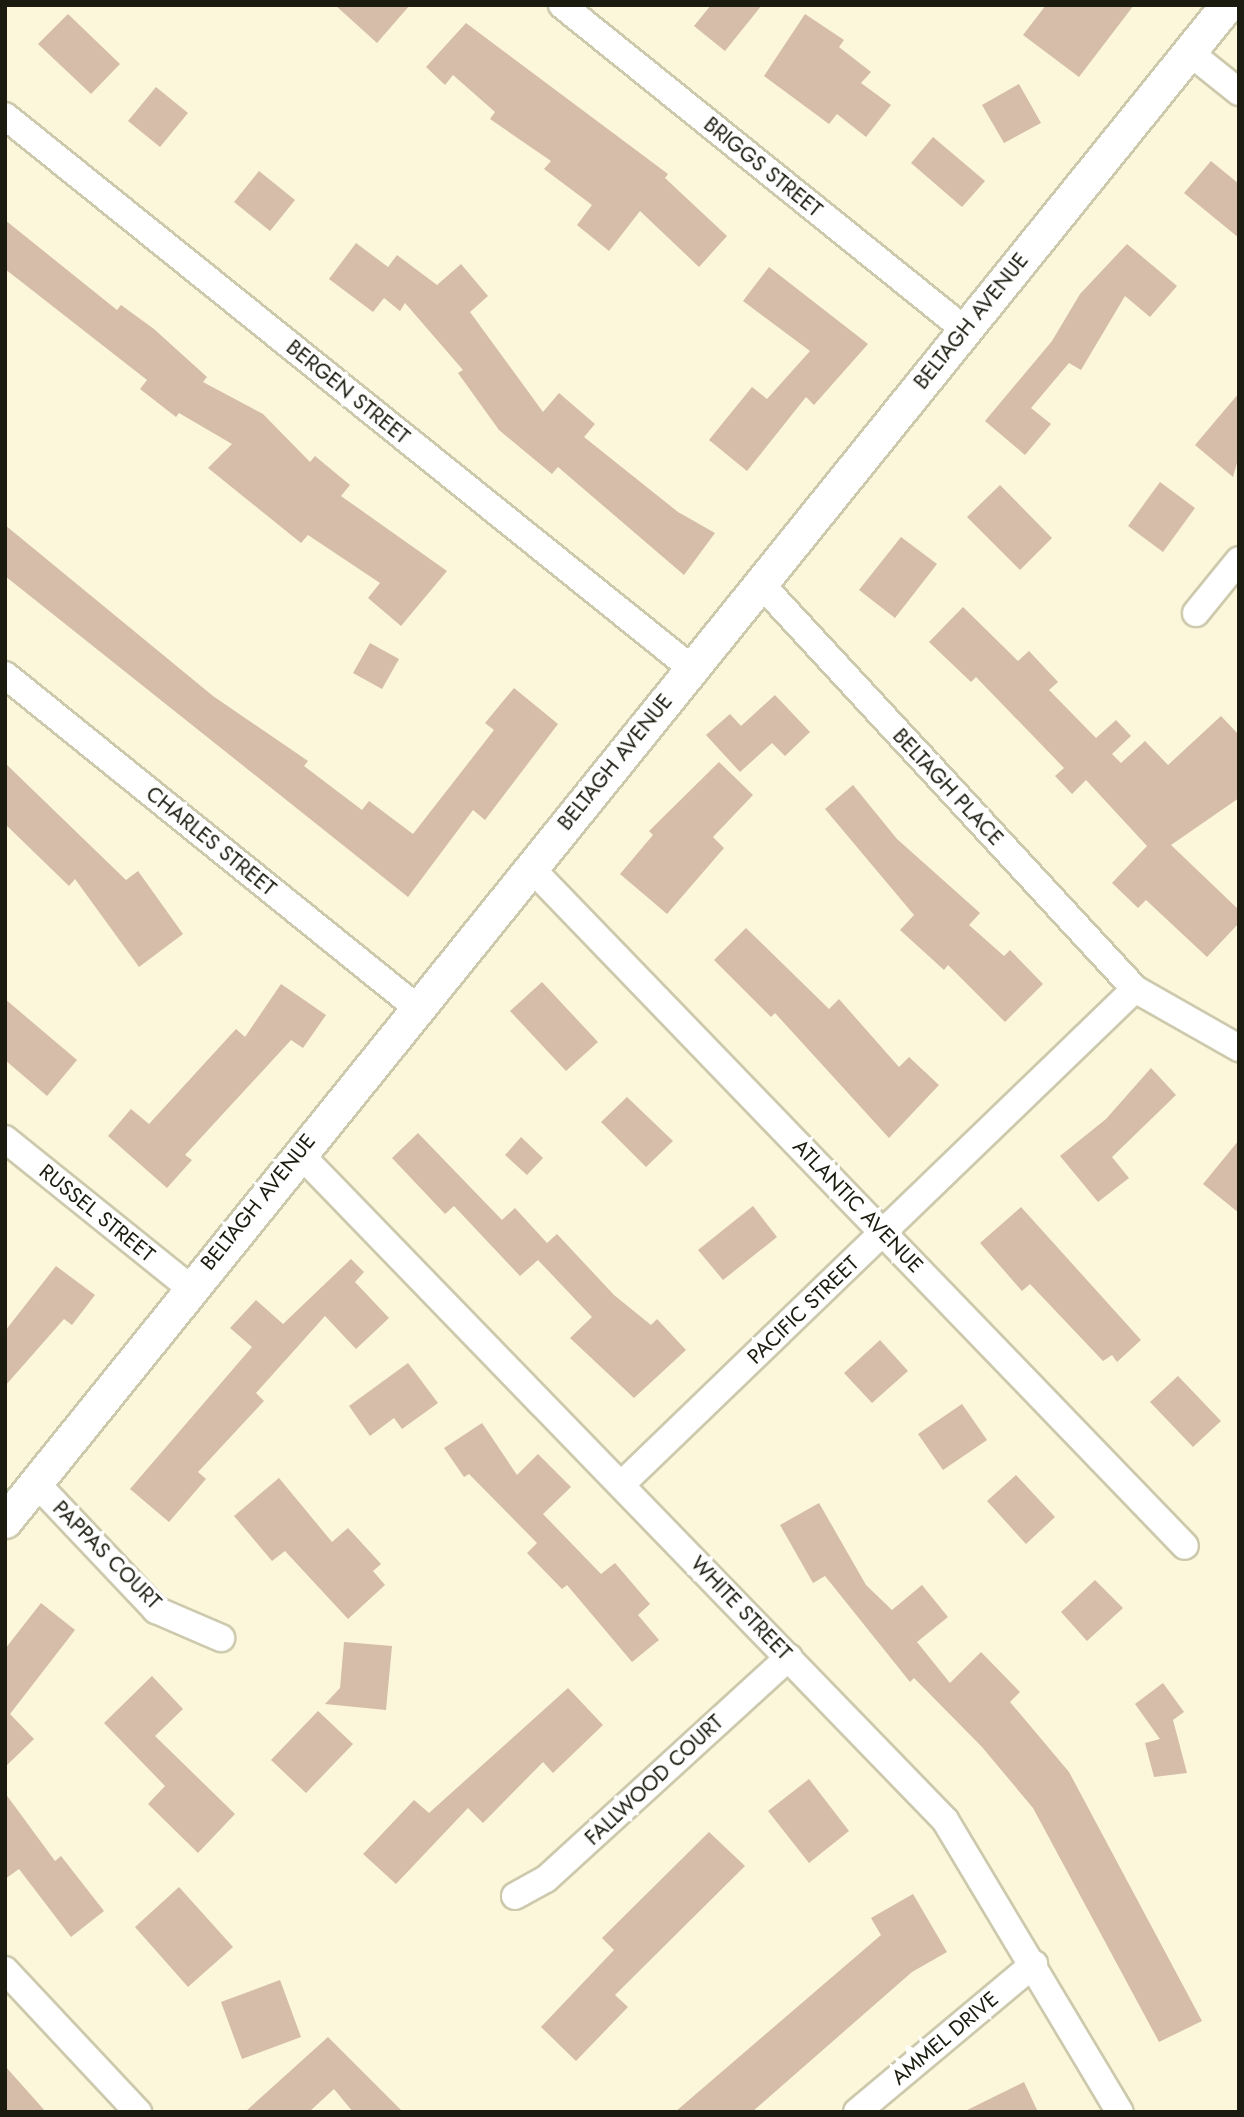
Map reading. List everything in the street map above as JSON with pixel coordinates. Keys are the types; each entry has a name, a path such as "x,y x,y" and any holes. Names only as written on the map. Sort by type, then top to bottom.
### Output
{"street":[{"name":"BRIGGS STREET","path":"562,5 964,329"},
{"name":"BELTAGH AVENUE","path":"5,1521 189,1287 761,584 1227,5"},
{"path":"1189,52 1239,92"},
{"name":"BERGEN STREET","path":"5,116 691,668"},
{"path":"1196,613 1239,560"},
{"name":"BELTAGH PLACE","path":"761,584 1135,989 1239,1048"},
{"name":"CHARLES STREET","path":"5,675 416,1007"},
{"name":"ATLANTIC AVENUE","path":"530,867 1185,1546"},
{"name":"PACIFIC STREET","path":"622,1485 1135,989"},
{"name":"RUSSEL STREET","path":"5,1139 189,1287"},
{"name":"WHITE STREET","path":"299,1153 945,1820 1034,1964 1120,2112"},
{"name":"PAPPAS COURT","path":"36,1483 156,1610 221,1638"},
{"name":"FALLWOOD COURT","path":"515,1896 546,1879 789,1657"},
{"name":"AMMEL DRIVE","path":"857,2112 1034,1964"},
{"path":"5,1970 138,2112"}],"building":[{"path":"335,5 410,5 377,43"},
{"path":"711,5 762,5 725,51 694,26"},
{"path":"1046,5 1134,5 1079,77 1023,35"},
{"path":"68,14 120,64 91,94 38,44"},
{"path":"805,14 844,40 839,47 871,72 861,83 891,105 866,137 837,114 829,124 764,76"},
{"path":"466,23 668,174 665,178 727,236 699,267 640,211 609,251 577,225 592,205 544,169 551,161 490,119 495,112 453,75 445,85 426,67"},
{"path":"1019,84 1041,123 1004,143 982,105"},
{"path":"156,87 188,113 160,147 128,121"},
{"path":"933,137 985,181 962,207 911,163"},
{"path":"1211,161 1239,184 1239,238 1184,193"},
{"path":"259,171 295,200 270,231 234,202"},
{"path":"5,220 117,310 121,305 154,329 207,377 203,382 263,414 310,462 315,456 350,485 341,496 447,571 401,626 368,598 380,583 308,535 301,543 208,468 232,444 179,413 176,417 140,389 147,380 5,269"},
{"path":"356,243 388,267 397,255 437,285 461,264 488,296 470,312 543,412 559,393 595,424 584,437 678,512 715,533 684,575 558,467 552,474 499,430 458,373 463,370 405,303 400,311 384,298 373,312 329,279"},
{"path":"1127,244 1177,286 1150,317 1125,296 1081,370 1069,363 1031,408 1051,424 1025,455 985,421 1052,341 1080,294"},
{"path":"769,267 868,344 814,405 806,397 747,471 709,440 752,387 767,399 810,351 743,301"},
{"path":"1239,393 1239,456 1233,477 1195,445"},
{"path":"1160,482 1195,508 1163,552 1128,526"},
{"path":"1000,485 1052,538 1020,570 967,517"},
{"path":"5,525 213,696 308,761 304,766 362,810 369,801 413,834 494,730 485,723 514,688 558,724 485,820 473,810 408,897 5,576"},
{"path":"901,537 937,564 895,618 859,590"},
{"path":"963,607 1018,661 1029,651 1058,682 1049,690 1096,738 1116,720 1131,736 1112,754 1121,763 1145,741 1168,765 1221,716 1239,735 1239,798 1171,845 1239,910 1239,923 1207,957 1146,900 1138,908 1112,883 1147,846 1086,780 1072,794 1055,776 1064,768 976,677 971,682 929,642"},
{"path":"370,643 399,659 382,689 353,673"},
{"path":"775,695 810,732 785,756 772,743 740,772 706,735 730,714 741,726"},
{"path":"719,762 753,795 713,837 724,848 667,914 620,874 653,835 649,831"},
{"path":"5,763 126,880 138,871 183,934 139,967 75,879 69,886 5,824"},
{"path":"853,785 897,839 980,913 969,925 1004,956 1010,950 1043,984 1005,1022 948,965 944,970 900,930 914,915 825,809"},
{"path":"746,928 829,1009 839,999 899,1067 909,1057 939,1085 889,1138 775,1013 771,1017 714,960"},
{"path":"542,982 598,1042 566,1071 510,1011"},
{"path":"281,984 326,1015 303,1048 291,1040 185,1155 192,1160 167,1188 108,1136 131,1109 149,1124 236,1029 245,1037"},
{"path":"5,999 77,1060 47,1096 5,1060"},
{"path":"1151,1068 1176,1095 1112,1157 1129,1178 1098,1202 1060,1156 1106,1119"},
{"path":"627,1097 673,1141 646,1167 601,1122"},
{"path":"418,1133 502,1220 515,1208 547,1243 557,1234 614,1295 651,1325 657,1319 686,1350 634,1398 570,1338 592,1317 538,1260 520,1276 454,1206 445,1214 392,1158"},
{"path":"521,1137 543,1158 527,1175 505,1155"},
{"path":"1239,1140 1239,1213 1203,1184"},
{"path":"753,1206 777,1237 723,1280 698,1250"},
{"path":"1021,1207 1141,1340 1117,1362 1112,1355 1103,1361 1030,1284 1022,1291 980,1243"},
{"path":"351,1259 364,1272 355,1282 389,1318 356,1349 325,1316 256,1393 264,1401 198,1472 206,1479 169,1522 130,1489 252,1347 230,1328 256,1300 283,1324"},
{"path":"56,1266 95,1295 72,1325 64,1319 5,1386 5,1331"},
{"path":"880,1340 908,1371 872,1403 844,1373"},
{"path":"408,1363 438,1403 402,1429 394,1418 370,1436 349,1406"},
{"path":"1178,1376 1221,1421 1193,1447 1150,1402"},
{"path":"962,1404 987,1440 943,1470 918,1434"},
{"path":"482,1423 517,1475 538,1454 571,1487 543,1514 601,1574 615,1563 650,1604 638,1615 659,1640 632,1662 567,1585 562,1589 527,1553 537,1543 469,1474 464,1477 444,1448"},
{"path":"1016,1475 1055,1517 1026,1544 987,1501"},
{"path":"279,1478 332,1542 348,1528 381,1564 373,1571 385,1585 348,1619 285,1551 272,1561 234,1516"},
{"path":"819,1503 866,1585 892,1610 922,1585 948,1617 917,1642 950,1683 981,1652 1020,1692 1010,1702 1069,1772 1202,2021 1159,2042 1033,1808 982,1747 914,1678 910,1682 825,1576 813,1583 780,1525"},
{"path":"1095,1580 1123,1608 1087,1641 1061,1612"},
{"path":"41,1603 75,1630 10,1714 34,1739 5,1767 5,1649"},
{"path":"344,1642 392,1646 386,1710 325,1704 340,1688"},
{"path":"152,1676 183,1709 155,1736 235,1814 198,1853 148,1804 165,1786 104,1723"},
{"path":"1163,1683 1184,1712 1173,1720 1187,1773 1154,1777 1145,1743 1160,1739 1135,1704"},
{"path":"568,1688 603,1725 553,1773 543,1762 483,1823 468,1808 396,1884 363,1854 414,1800 429,1813"},
{"path":"318,1711 353,1744 306,1793 271,1760"},
{"path":"809,1779 849,1831 809,1863 768,1811"},
{"path":"5,1793 55,1861 61,1856 104,1911 71,1937 19,1869 5,1879"},
{"path":"709,1832 745,1866 615,1995 628,2007 576,2061 541,2027 614,1950 602,1938"},
{"path":"179,1887 233,1947 188,1987 135,1927"},
{"path":"913,1894 947,1952 912,1972 752,2112 675,2112 881,1935 871,1918"},
{"path":"280,1980 301,2037 242,2059 221,2002"},
{"path":"328,2037 403,2112 353,2112 334,2089 309,2112 245,2112"},
{"path":"5,2066 46,2112 5,2112"},
{"path":"1024,2082 1038,2112 963,2112"}]}
